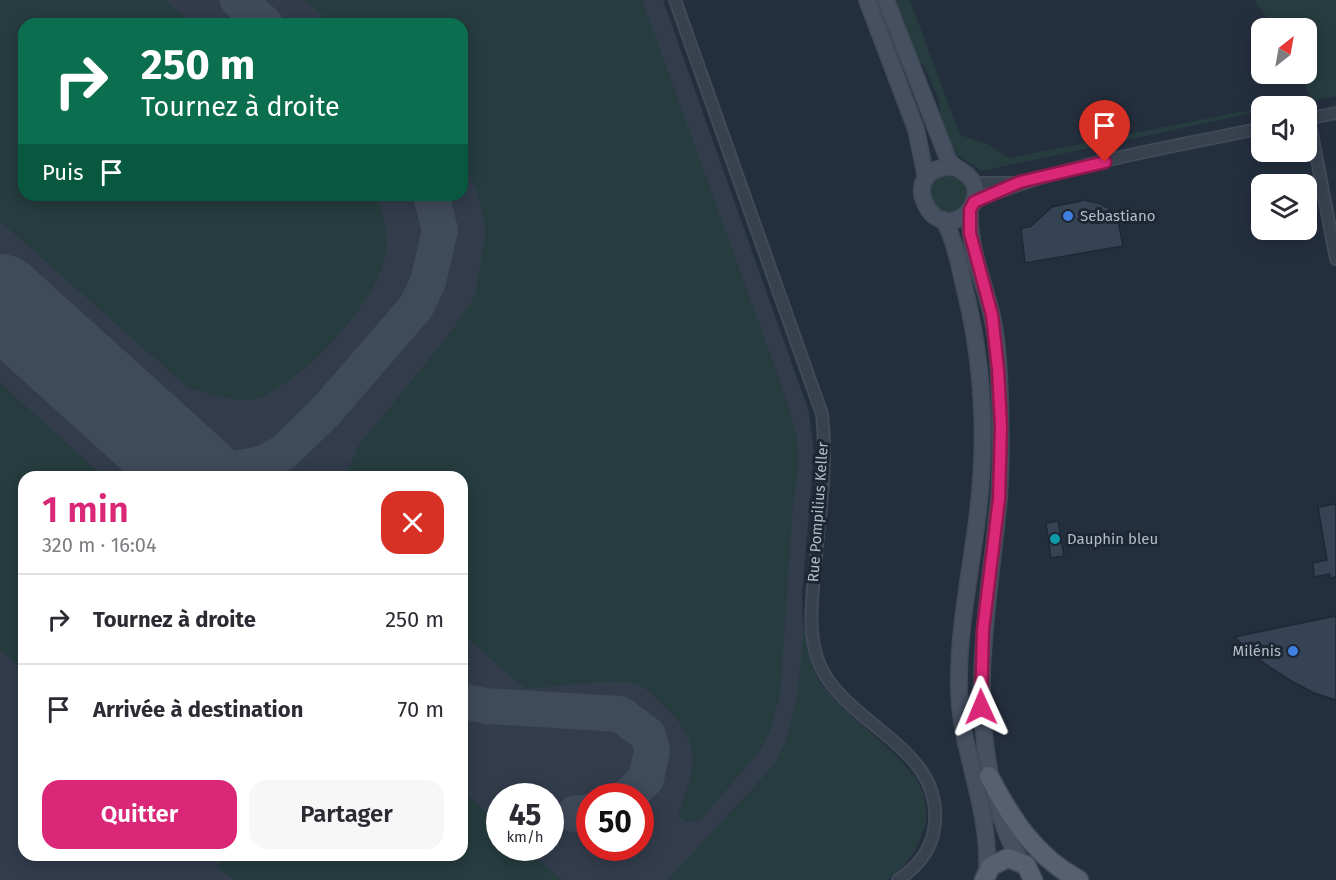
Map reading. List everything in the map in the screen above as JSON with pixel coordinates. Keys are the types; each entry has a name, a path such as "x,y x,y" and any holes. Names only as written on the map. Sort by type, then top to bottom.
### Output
{"main road":[{"path":"867,0 916,129 926,178 921,193 925,207 937,218 944,220 958,219 972,206"},
{"path":"886,0 932,123 952,167"},
{"path":"926,178 938,169 952,167 965,172 973,183 970,233 992,315 1001,426 999,499 983,630 980,683 983,742 989,776 1007,835 1032,874"},
{"path":"944,220 952,238 972,319 981,372 984,414 982,474 963,626 959,686 961,723 986,821 985,875"},
{"path":"989,776 1008,813 1026,838 1056,867 1079,880"},
{"path":"985,875 1002,859 1032,874"}],"street":[{"name":"Rue Pompilius Keller","path":"675,0 822,414 825,458 811,615 819,664 829,681 844,698 897,743 925,776 934,793 937,815 933,838 923,857 910,873 898,880"},
{"path":"1317,117 1336,113"},
{"path":"973,183 1020,182 1251,130"},
{"path":"1317,162 1336,259"},
{"path":"972,206 1020,182"}],"shaded area":[{"path":"0,0 663,0 809,412 814,453 802,595 803,623 811,664 820,683 840,706 898,757 915,777 924,794 926,823 915,851 900,870 886,880 0,880"}],"green space":[{"path":"0,0 165,0 185,18 18,18 18,201 377,201 386,230 386,252 370,293 355,315 318,356 279,388 261,397 243,400 223,398 186,386 0,221"},
{"path":"305,0 642,0 783,390 797,437 798,470 793,504 780,695 770,731 759,752 701,819 687,822 678,816 692,769 690,744 676,718 648,691 637,684 622,682 595,682 526,689 468,639 468,471 348,471 359,445 448,336 475,296 486,231 478,193 468,172 468,18 324,18"},
{"path":"892,0 910,0 960,135 988,144 1009,158 1251,110 1251,113 982,171 957,155 940,119 939,101 925,67 913,55"},
{"path":"1254,0 1336,0 1336,96 1317,100 1317,96 1310,96 1305,84 1317,84 1317,18 1268,18"},
{"path":"948,173 956,174 962,179 967,185 967,201 962,207 956,212 948,213 940,212 934,207 929,201 928,193 929,185 934,179 940,174"},
{"path":"0,383 97,471 18,471 18,666 0,650"},
{"path":"804,629 811,663 819,682 832,699 890,750 908,769 921,788 926,809 922,833 916,847 899,870 887,880 668,880 774,765 787,739 797,699"},
{"path":"468,796 486,812 486,861 541,861 562,880 234,880 217,867 222,861 468,861"}],"building":[{"path":"1085,200 1101,204 1126,219 1118,221 1123,246 1025,263 1021,228 1030,227 1052,207"},
{"path":"1336,504 1336,577 1330,578 1330,574 1314,577 1313,563 1327,560 1318,507"},
{"name":"Dauphin bleu","path":"1058,521 1064,556 1051,558 1046,523"},
{"name":"Milénis","path":"1336,616 1336,700 1314,693 1291,681 1265,664 1234,637"}],"taxiway":[{"path":"238,0 258,18"},
{"path":"164,447 189,460 228,470 262,464 284,452 326,411 416,307 428,282 440,230 433,201"},
{"path":"468,702 486,706 620,714 648,735 652,750 646,779 642,783"}],"runway":[{"path":"0,299 190,471"}],"place":[{"name":"Sebastiano","path":"1068,216"},
{"name":"Dauphin bleu","path":"1055,539"},
{"name":"Milénis","path":"1293,651"}],"route":[{"path":"981,707 983,630 999,499 1001,426 992,315 970,233 970,210 974,202 1020,182 1105,162"}]}
